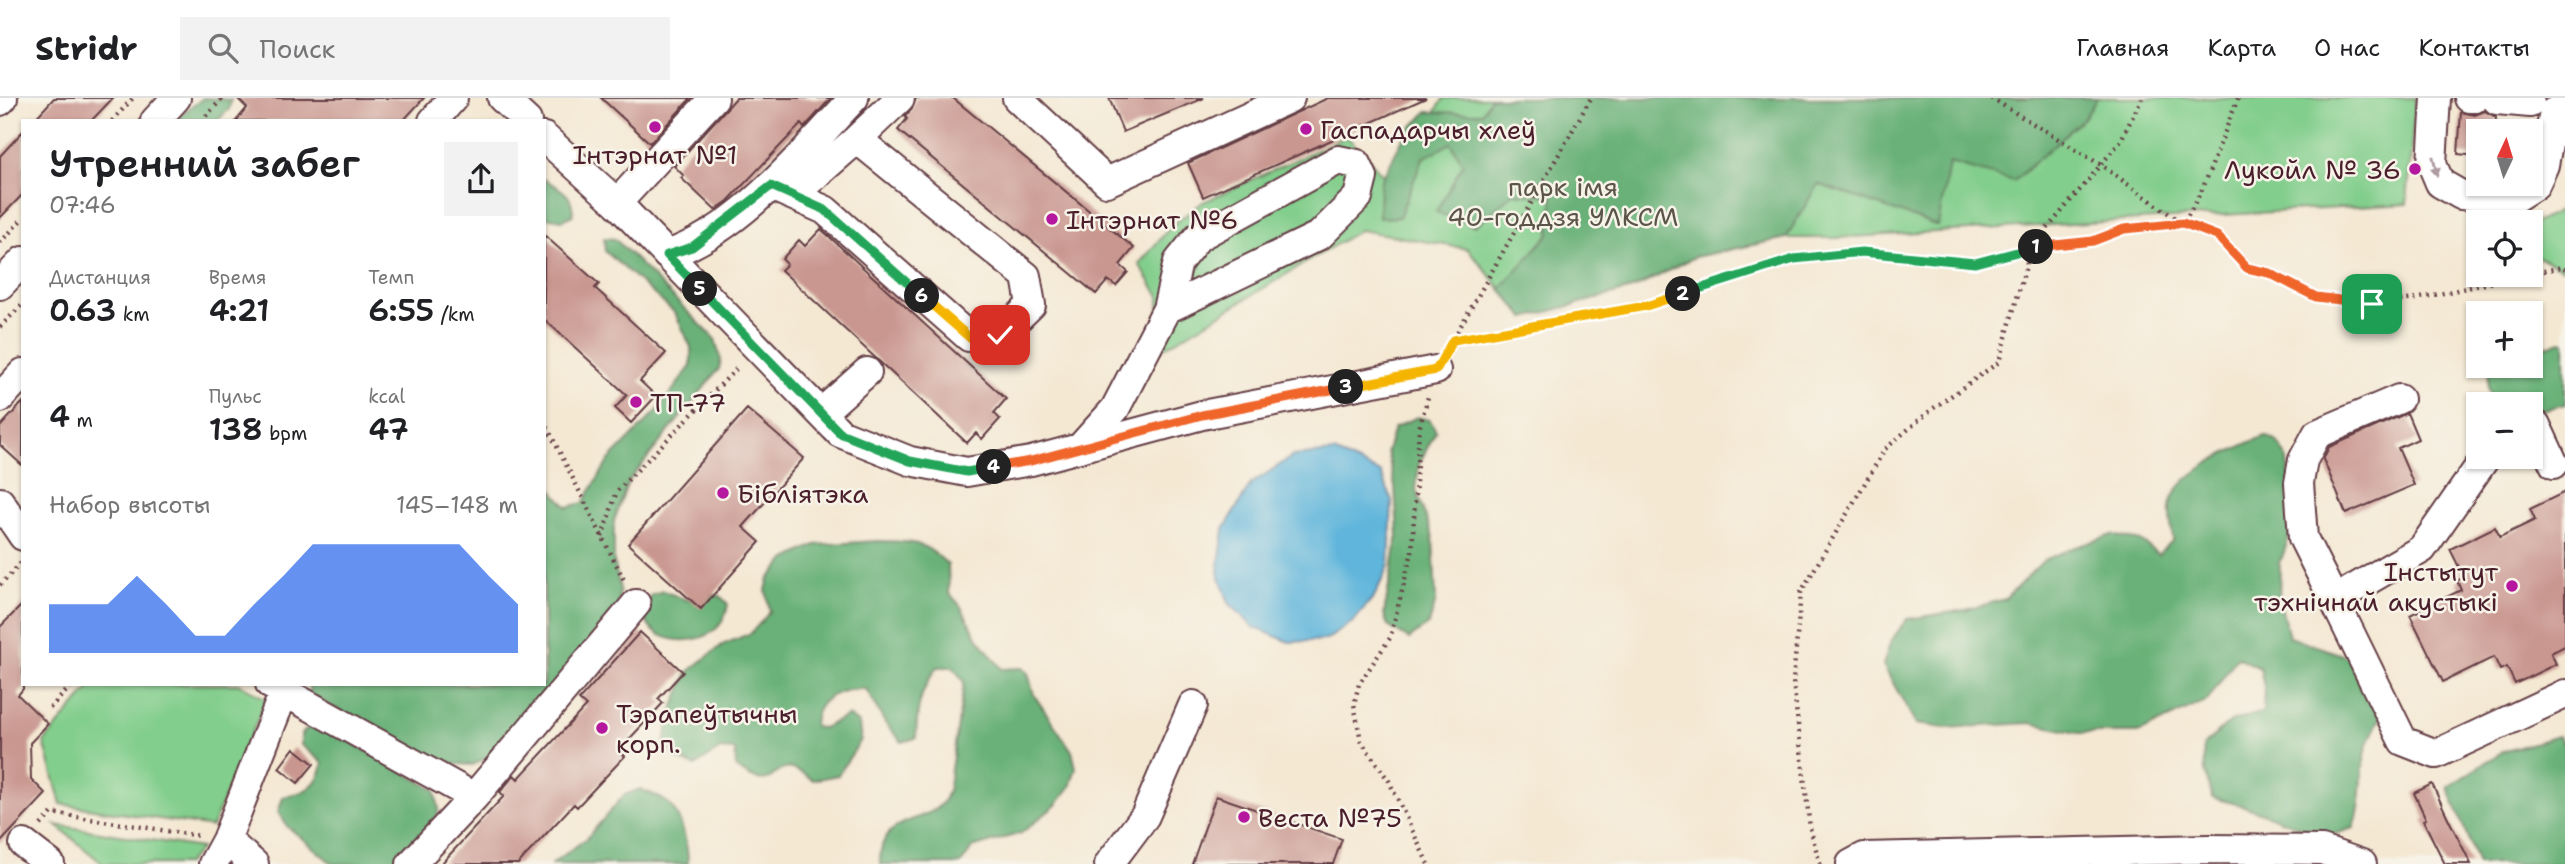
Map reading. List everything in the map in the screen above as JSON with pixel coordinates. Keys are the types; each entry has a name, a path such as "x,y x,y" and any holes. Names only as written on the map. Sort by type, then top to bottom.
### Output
{"street":[{"path":"157,119 176,98"},
{"path":"435,119 453,98"},
{"path":"502,98 525,119"},
{"path":"617,203 714,98"},
{"path":"782,191 854,98"},
{"path":"667,255 692,247 782,191 858,139 900,98"},
{"path":"1017,98 1107,182 1290,98"},
{"path":"2436,98 2432,164 2440,183 2461,195 2513,199 2535,185 2544,164 2544,105 2469,98"},
{"path":"546,139 617,203 840,433 910,461 967,472 1031,461 1202,415 1436,370"},
{"path":"782,191 825,210 969,337 1000,335 1031,305 1026,276 858,139"},
{"path":"1080,448 1115,409 1167,309 1178,262 1198,237 1338,160 1357,164 1363,177 1358,197 1320,235 1167,309"},
{"path":"0,285 21,263"},
{"path":"821,413 867,372"},
{"path":"0,398 21,375"},
{"path":"2399,399 2317,434 2303,460 2299,483 2304,538 2403,741 2436,754 2565,694"},
{"path":"2543,440 2554,464"},
{"path":"2334,600 2422,549 2478,469"},
{"path":"0,502 21,533"},
{"path":"411,864 474,797 636,604"},
{"path":"254,864 219,852 280,687 474,797"},
{"path":"1109,864 1145,816 1193,705"},
{"path":"24,844 50,864"},
{"path":"1851,864 1864,857 2208,849 2322,850 2362,864"}],"path":[{"path":"114,119 133,98"},
{"path":"203,119 223,98"},
{"path":"1428,864 1389,781 1361,741 1354,704 1359,684 1390,638 1412,552 1419,429 1436,370 1591,98"},
{"path":"1991,98 2101,165 2183,223 2217,236 2247,268 2269,273 2316,297 2372,304 2416,299 2470,287"},
{"path":"1819,864 1810,828 1793,681 1801,592 1885,449 1931,410 1999,362 2031,248 2120,142 2142,98"},
{"path":"2183,223 2203,188 2238,98"},
{"path":"0,243 21,220"},
{"path":"1453,340 1646,306 1794,259 1862,252 1975,263 2031,248 2093,241 2124,229 2183,223"},
{"path":"2543,271 2562,267 2565,269"},
{"path":"0,327 21,306"},
{"path":"603,537 617,491 739,366"},
{"path":"546,425 636,604"},
{"path":"0,585 21,563"},
{"path":"51,708 71,686"},
{"path":"24,844 52,813 219,852"}],"green space":[{"path":"203,98 231,100 229,109 219,119 176,119"},
{"name":"парк імя 40-годдзя УЛКСМ","path":"1444,98 2415,98 2407,204 1836,238 1786,238 1694,257 1635,288 1525,318 1468,249 1360,230 1159,351 1159,296 1139,264 1172,225 1203,202 1347,136 1390,183"},
{"path":"1491,98 2097,98 2085,117 2014,181 1949,163 1938,226 1818,184 1786,238 1694,257 1635,288 1525,318 1500,289 1549,234 1553,196 1513,193 1475,226 1436,212 1463,164 1451,143 1423,158 1399,217 1379,218 1380,183 1405,134 1427,112 1482,113"},
{"path":"546,180 569,197 573,215 562,220 546,217"},
{"path":"2565,208 2565,270 2543,259 2543,219"},
{"path":"604,238 615,239 715,339 721,360 719,369 628,482 614,521 614,562 620,589 618,607 502,750 473,765 439,763 310,695 309,686 546,686 546,477 549,486 567,507 583,503 609,460 657,411 691,366 691,347 675,313 605,251"},
{"path":"2560,341 2565,342 2565,404 2543,410 2543,392 2490,392 2489,378 2543,378 2543,347"},
{"path":"1417,417 1430,420 1436,431 1419,464 1416,490 1433,537 1436,600 1429,624 1409,639 1388,626 1384,614 1398,535 1395,487 1387,451 1394,428"},
{"path":"2265,436 2276,441 2286,455 2296,518 2280,563 2279,600 2289,637 2349,657 2382,714 2366,750 2359,810 2354,828 2326,837 2241,805 2212,798 2205,771 2203,746 2230,722 2263,712 2264,687 2260,668 2237,657 2208,700 2138,733 2078,733 2031,723 1945,728 1916,724 1883,665 1891,641 1907,619 1966,610 2005,599 2044,560 2112,535 2141,541 2158,555 2173,540 2170,507 2182,484 2208,463"},
{"path":"877,541 923,546 948,565 949,593 960,605 977,637 1002,669 1023,668 1028,673 1034,695 1072,751 1076,768 1070,787 1056,805 1021,833 972,848 961,864 880,864 882,847 888,835 907,821 939,806 947,793 964,682 953,667 937,667 920,701 916,738 902,742 885,723 866,689 847,690 824,702 818,709 814,727 823,728 848,716 859,724 861,740 838,775 813,780 798,771 785,769 763,780 736,768 735,750 720,749 695,766 678,759 665,744 669,718 688,672 722,645 751,633 770,612 766,590 769,579 785,560 815,545"},
{"path":"663,591 687,600 719,595 728,604 723,620 714,631 701,638 672,639 659,635 650,627 645,614 651,595"},
{"path":"91,686 243,686 266,699 212,827 61,804 44,742"},
{"path":"312,725 328,729 435,790 439,809 435,823 398,864 333,864 287,826 278,812 283,797 309,788 321,771 323,763 301,745 301,734"},
{"path":"2558,736 2565,747 2565,864 2478,864 2448,787 2502,752"},
{"path":"640,789 663,800 674,810 684,833 688,864 552,864 587,838 624,795"},
{"path":"56,825 201,848 187,864 103,864"}],"water":[{"path":"1334,452 1381,473 1392,501 1389,565 1375,595 1354,621 1326,640 1289,642 1253,627 1229,603 1218,572 1224,529 1251,484 1293,456"}],"building":[{"path":"54,98 113,98 93,119 35,119"},
{"path":"237,98 424,98 405,119 238,119 247,108"},
{"name":"Інтэрнат №1","path":"601,98 691,98 650,143"},
{"path":"736,98 831,98 804,128 801,124 728,201 715,210 681,178 684,176 674,166"},
{"name":"Інтэрнат №6","path":"916,98 953,98 1134,248 1120,265 1128,272 1116,286 1108,280 1096,294 898,130 907,119 905,116 912,109"},
{"path":"1109,98 1204,98 1123,132"},
{"name":"Гаспадарчы хлеў","path":"1328,98 1426,98 1203,197 1188,163"},
{"path":"2485,111 2496,119 2466,119 2466,155 2458,154 2461,112 2475,115"},
{"path":"21,133 21,196 0,218 0,156"},
{"path":"821,229 1006,399 994,413 1000,419 982,439 976,433 967,443 781,270 787,264 782,259 799,240 805,246"},
{"path":"546,237 599,284 595,288 666,353 640,381 656,396 631,423 615,408 627,395 546,321"},
{"path":"21,404 21,464 0,445 0,427"},
{"name":"Бібліятэка","path":"747,409 804,458 743,527 760,542 701,609 628,544"},
{"path":"2407,413 2418,439 2398,448 2414,485 2346,514 2323,459 2329,447"},
{"name":"Інстытут тэхнічнай акустыкі","path":"2565,492 2565,646 2551,653 2556,664 2515,684 2507,667 2500,670 2494,657 2443,682 2410,615 2461,590 2457,581 2464,577 2450,549 2495,527 2500,537 2535,520 2530,509"},
{"path":"21,606 23,689 18,695 48,724 30,743 31,779 46,794 0,843 0,627"},
{"name":"Тэрапеўтычны корп.","path":"640,632 683,672 658,699 663,703 619,750 625,756 577,807 574,804 518,864 441,864 504,796 500,792 514,775 518,779 586,706 579,700"},
{"path":"294,748 314,764 298,783 279,768"},
{"path":"2432,784 2471,864 2445,864 2423,820 2426,819 2414,793"},
{"name":"Веста №75","path":"1216,796 1342,839 1333,864 1192,864"}],"place":[{"name":"Інтэрнат №1","path":"655,127"},
{"name":"Гаспадарчы хлеў","path":"1306,129"},
{"name":"Лукойл № 36","path":"2415,169"},
{"name":"Інтэрнат №6","path":"1052,219"},
{"name":"ТП-77","path":"636,402"},
{"name":"Бібліятэка","path":"723,493"},
{"name":"Інстытут тэхнічнай акустыкі","path":"2512,586"},
{"name":"Тэрапеўтычны корп.","path":"602,728"},
{"name":"Веста №75","path":"1244,817"}],"route":[{"path":"1000,335 969,337 825,210 771,186 692,247 667,255 840,433 910,461 967,472 1031,461 1202,415 1436,370 1453,340 1646,306 1794,259 1862,252 1975,263 2031,248 2093,241 2124,229 2183,223 2217,236 2247,268 2269,273 2316,297 2372,304"}]}
